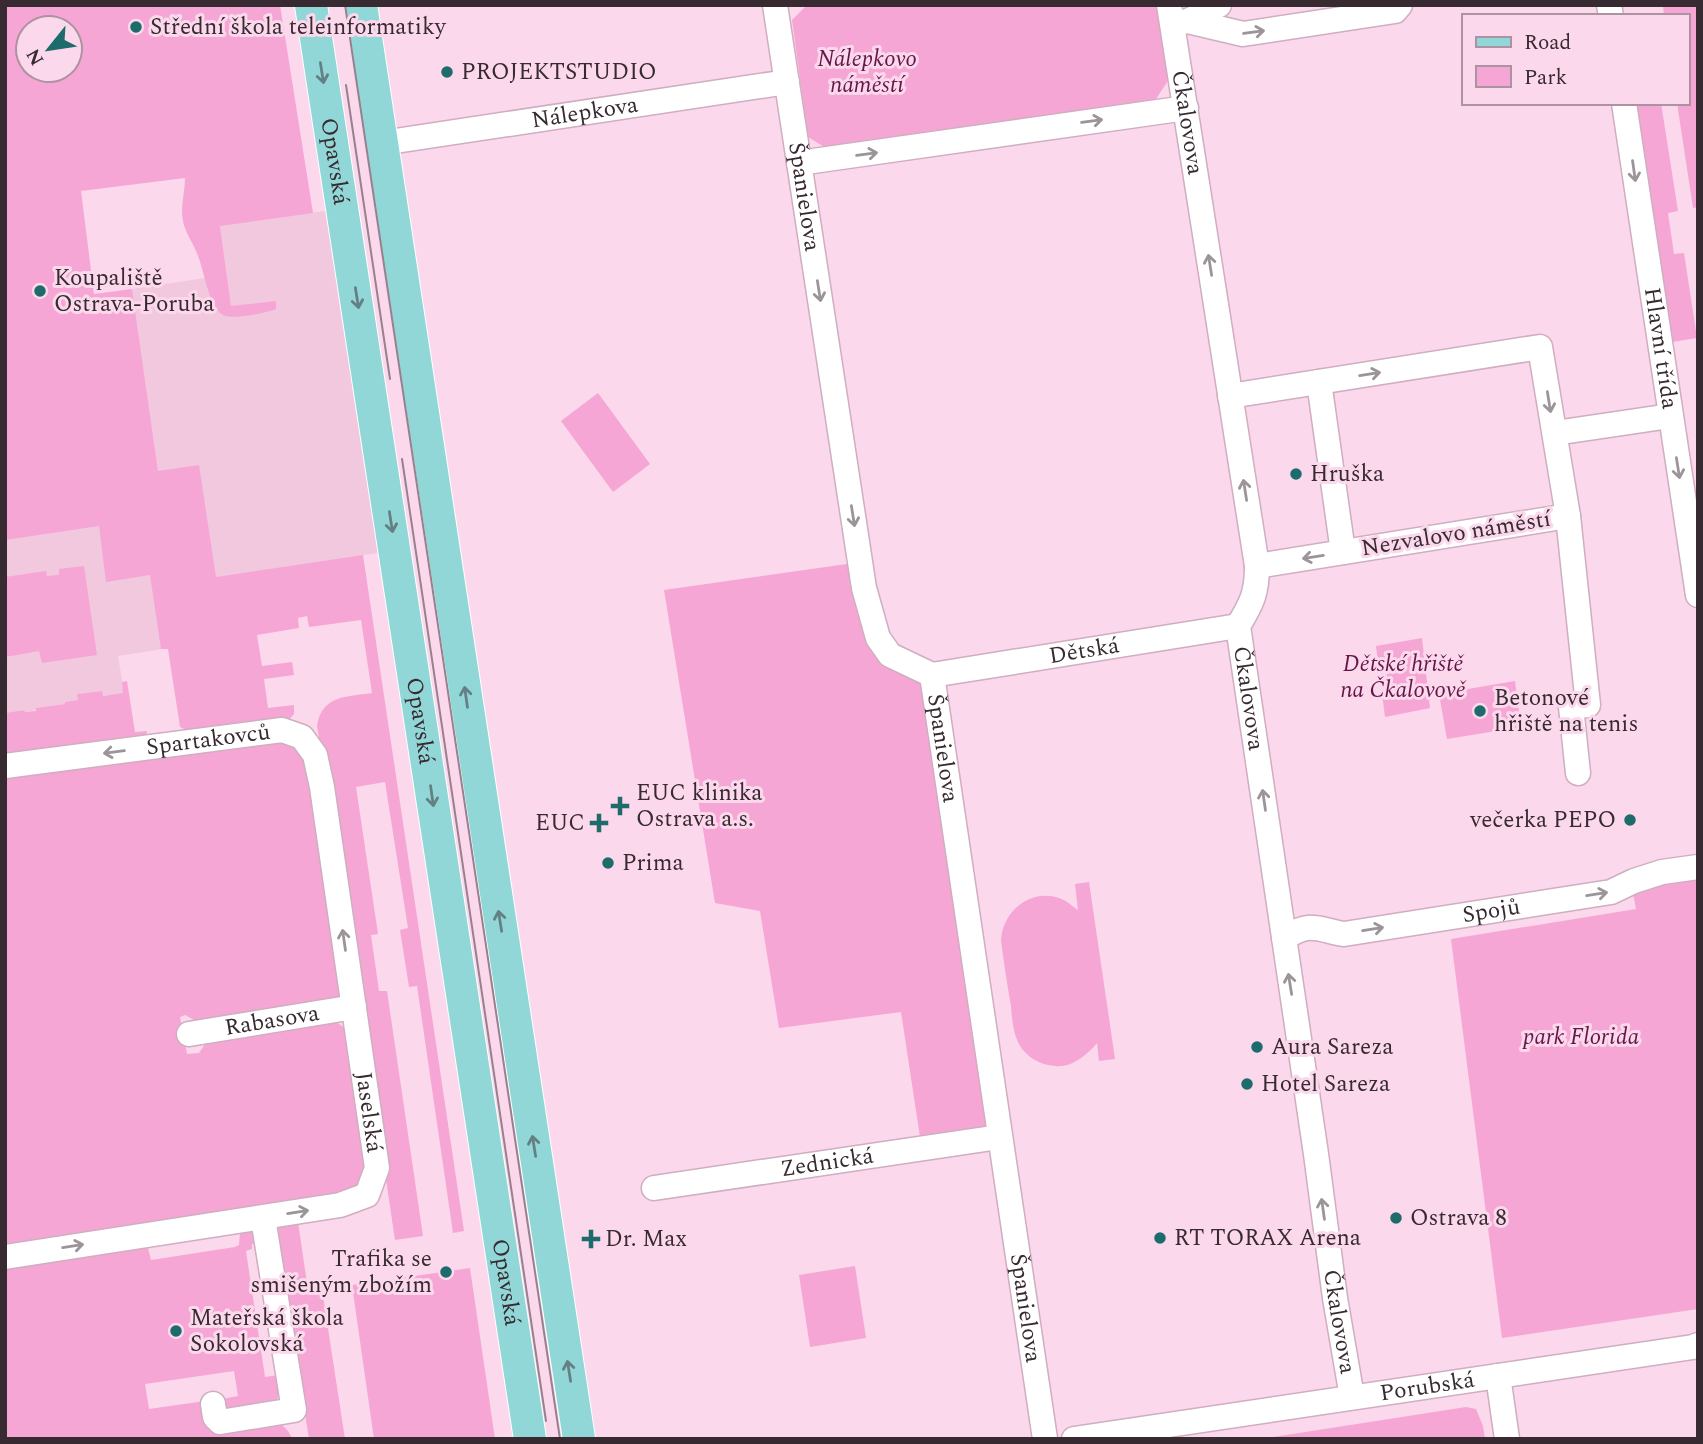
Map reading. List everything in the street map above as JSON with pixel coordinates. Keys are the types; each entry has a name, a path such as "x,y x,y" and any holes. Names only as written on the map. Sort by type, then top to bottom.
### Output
{"main road":[{"name":"Opavská","path":"311,5 530,1439"},
{"path":"361,5 579,1439"}],"street":[{"name":"Španielova","path":"775,5 864,588 878,638 890,655 932,675 1045,1439"},
{"path":"1177,17 1219,5"},
{"path":"1177,17 1243,34 1395,10 1400,5"},
{"name":"Čkalovova","path":"1177,17 1186,108 1257,566 1257,587 1238,626 1335,1298 1352,1397"},
{"name":"Nálepkova","path":"382,143 787,82"},
{"name":"Hlavní třída","path":"1624,105 1698,595"},
{"path":"799,163 1186,108"},
{"name":"Nezvalovo náměstí","path":"1230,396 1540,347 1555,433 1568,516 1257,566"},
{"name":"Nezvalovo náměstí","path":"1319,382 1343,552"},
{"path":"1555,433 1670,415"},
{"path":"1568,516 1588,705 1571,707 1578,773"},
{"name":"Dětská","path":"932,675 1238,626"},
{"name":"Spartakovců","path":"5,766 282,730 302,737 315,755 322,787 354,1007"},
{"name":"Spojů","path":"1284,938 1302,928 1319,927 1344,934 1611,892 1661,872 1698,867"},
{"name":"Rabasova","path":"189,1034 354,1007"},
{"name":"Jaselská","path":"5,1257 340,1205 367,1195 377,1168 354,1007"},
{"name":"Zednická","path":"654,1188 999,1136"},
{"path":"213,1404 215,1417 220,1422 294,1410 263,1218"},
{"name":"Porubská","path":"1074,1439 1696,1347"},
{"path":"1498,1376 1507,1439"}],"shaded area":[{"path":"333,210 384,552 217,577 226,639 118,656 124,693 102,696 101,691 78,694 78,700 65,704 5,713 5,447 158,472 132,289 205,278 217,310 276,308 276,301 231,307 220,225"}],"green space":[{"path":"5,5 280,5 313,213 220,226 231,306 276,301 276,309 233,317 218,311 184,225 182,211 185,178 81,191 94,294 132,289 158,471 199,465 216,577 363,555 464,1231 453,1233 417,986 409,987 400,930 408,928 385,782 356,787 378,934 371,935 379,991 387,991 423,1236 395,1240 317,726 324,708 330,703 344,697 372,693 361,620 309,627 307,616 298,618 299,628 257,635 262,666 292,662 294,675 264,679 268,708 294,705 294,714 288,721 186,730 180,727 168,649 161,649 150,575 106,582 99,526 5,540"},
{"name":"Nálepkovo náměstí","path":"1163,5 1173,73 1156,99 826,148 808,137 792,20 805,7"},
{"path":"1663,5 1696,5 1698,14 1698,207 1693,208 1677,105 1689,105 1689,14 1664,14"},
{"path":"1635,105 1661,105 1678,211 1668,213 1674,254 1684,253 1697,338 1672,342"},
{"path":"598,393 650,464 613,492 561,421"},
{"path":"854,563 874,654 923,686 988,1128 920,1137 901,1012 779,1028 760,911 715,903 664,590"},
{"path":"84,566 97,655 42,663 39,651 5,657 5,577 46,571 47,576 59,575 59,569"},
{"name":"Dětské hřiště na Čkalovově","path":"1422,638 1430,708 1385,717 1376,646"},
{"path":"127,681 135,732 147,731 146,736 5,764 5,713 36,711 36,708 65,704 78,700 77,694 102,691 103,696 123,693 122,682"},
{"name":"Betonové hřiště na tenis","path":"1515,681 1521,727 1447,739 1439,694"},
{"path":"288,739 308,759 341,993 335,1000 203,1025 185,1015 180,1017 187,1054 199,1053 209,1038 331,1021 344,1028 348,1032 370,1169 358,1191 5,1247 5,777"},
{"name":"park Florida","path":"1698,876 1698,1309 1502,1338 1451,939 1636,909 1633,893 1635,888"},
{"path":"1089,882 1115,1059 1099,1061 1097,1043 1073,1063 1049,1065 1039,1062 1022,1049 1015,1035 1001,941 1003,930 1012,912 1038,896 1059,898 1078,910 1075,884"},
{"path":"298,1222 308,1290 322,1289 345,1439 309,1439 276,1232 283,1223"},
{"path":"249,1229 255,1232 257,1243 252,1244 252,1249 246,1251 265,1377 279,1375 281,1394 274,1403 222,1416 222,1399 238,1396 234,1371 145,1384 149,1409 205,1401 208,1418 275,1421 285,1428 292,1439 5,1439 5,1270 147,1244 151,1260 235,1247 239,1245 240,1233"},
{"path":"855,1266 866,1338 810,1347 799,1275"},
{"path":"470,1268 495,1439 374,1439 352,1285"},
{"path":"1466,1407 1476,1409 1485,1439 1260,1439"}],"tram line":[{"path":"345,5 560,1439"},
{"path":"346,85 390,379"},
{"path":"402,459 546,1421"}],"place":[{"name":"Střední škola teleinformatiky","path":"136,27"},
{"name":"PROJEKTSTUDIO","path":"447,72"},
{"name":"Koupaliště Ostrava-Poruba","path":"40,291"},
{"name":"Hruška","path":"1296,474"},
{"name":"Betonové hřiště na tenis","path":"1480,711"},
{"name":"EUC klinika Ostrava a.s.","path":"620,806"},
{"name":"večerka PEPO","path":"1630,820"},
{"name":"EUC","path":"599,823"},
{"name":"Prima","path":"608,863"},
{"name":"Aura Sareza","path":"1257,1047"},
{"name":"Hotel Sareza","path":"1247,1084"},
{"name":"Ostrava 8","path":"1396,1218"},
{"name":"RT TORAX Arena","path":"1160,1238"},
{"name":"Dr. Max","path":"591,1239"},
{"name":"Trafika se smišeným zbožím","path":"446,1272"},
{"name":"Mateřská škola Sokolovská","path":"176,1331"}]}
